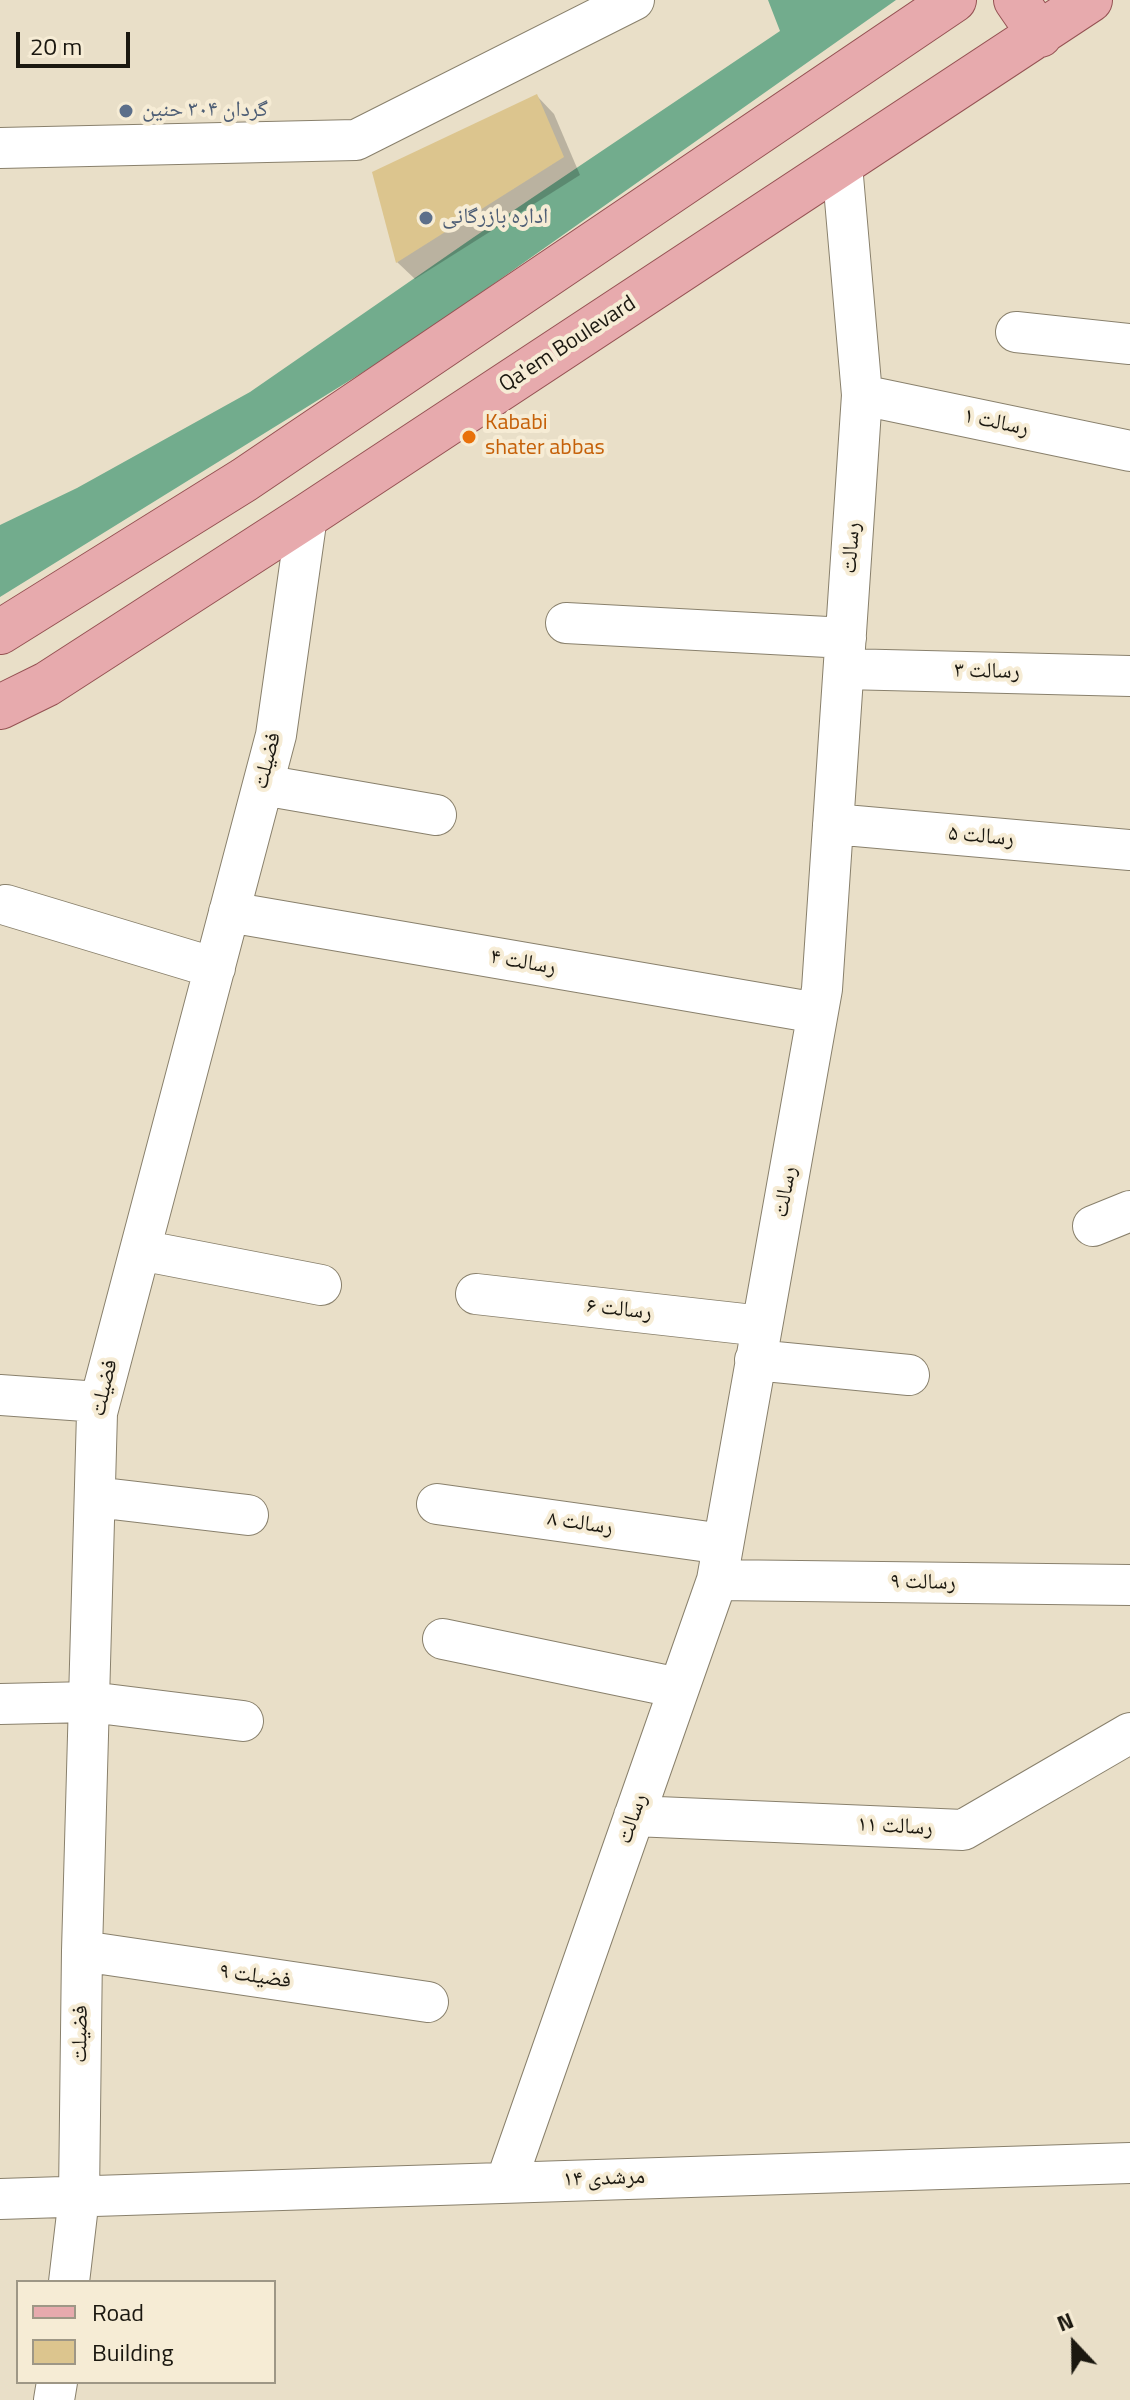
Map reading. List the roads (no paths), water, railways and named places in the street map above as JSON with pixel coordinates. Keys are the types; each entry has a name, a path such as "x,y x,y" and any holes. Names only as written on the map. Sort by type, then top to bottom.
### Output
{"main road":[{"path":"0,632 244,480 954,0"},
{"name":"Qa'em Boulevard","path":"0,707 47,684 842,165 1028,18 1090,0"}],"street":[{"path":"0,148 356,140 634,0"},
{"name":"رسالت","path":"506,2182 720,1562 822,989 862,395 842,165"},
{"path":"1016,332 1130,344"},
{"name":"رسالت ۱","path":"862,395 1130,451"},
{"name":"فضیلت","path":"69,2280 79,2197 82,1951 97,1413 276,735 307,516"},
{"name":"رسالت ۳","path":"566,623 845,654 1130,676"},
{"path":"263,785 436,815"},
{"name":"رسالت ۵","path":"833,824 1130,850"},
{"path":"6,905 215,968"},
{"name":"رسالت ۴","path":"229,912 817,1013"},
{"path":"1093,1226 1130,1211"},
{"path":"140,1250 321,1285"},
{"name":"رسالت ۶","path":"476,1294 759,1343 909,1375"},
{"path":"0,1395 99,1402"},
{"path":"95,1497 248,1515"},
{"name":"رسالت ۸","path":"437,1504 720,1562"},
{"name":"رسالت ۹","path":"720,1562 1130,1585"},
{"path":"443,1639 679,1688"},
{"path":"0,1704 90,1702 243,1721"},
{"name":"رسالت ۱۱","path":"634,1816 963,1830 1130,1733"},
{"name":"فضیلت ۹","path":"82,1951 428,2002"},
{"name":"مرشدی ۱۴","path":"0,2199 1130,2163"}],"place":[{"name":"گردان ۳۰۴ حنین","path":"126,111"},
{"name":"اداره بازرگانی","path":"426,218"},
{"name":"Kababi shater abbas","path":"469,437"}]}
